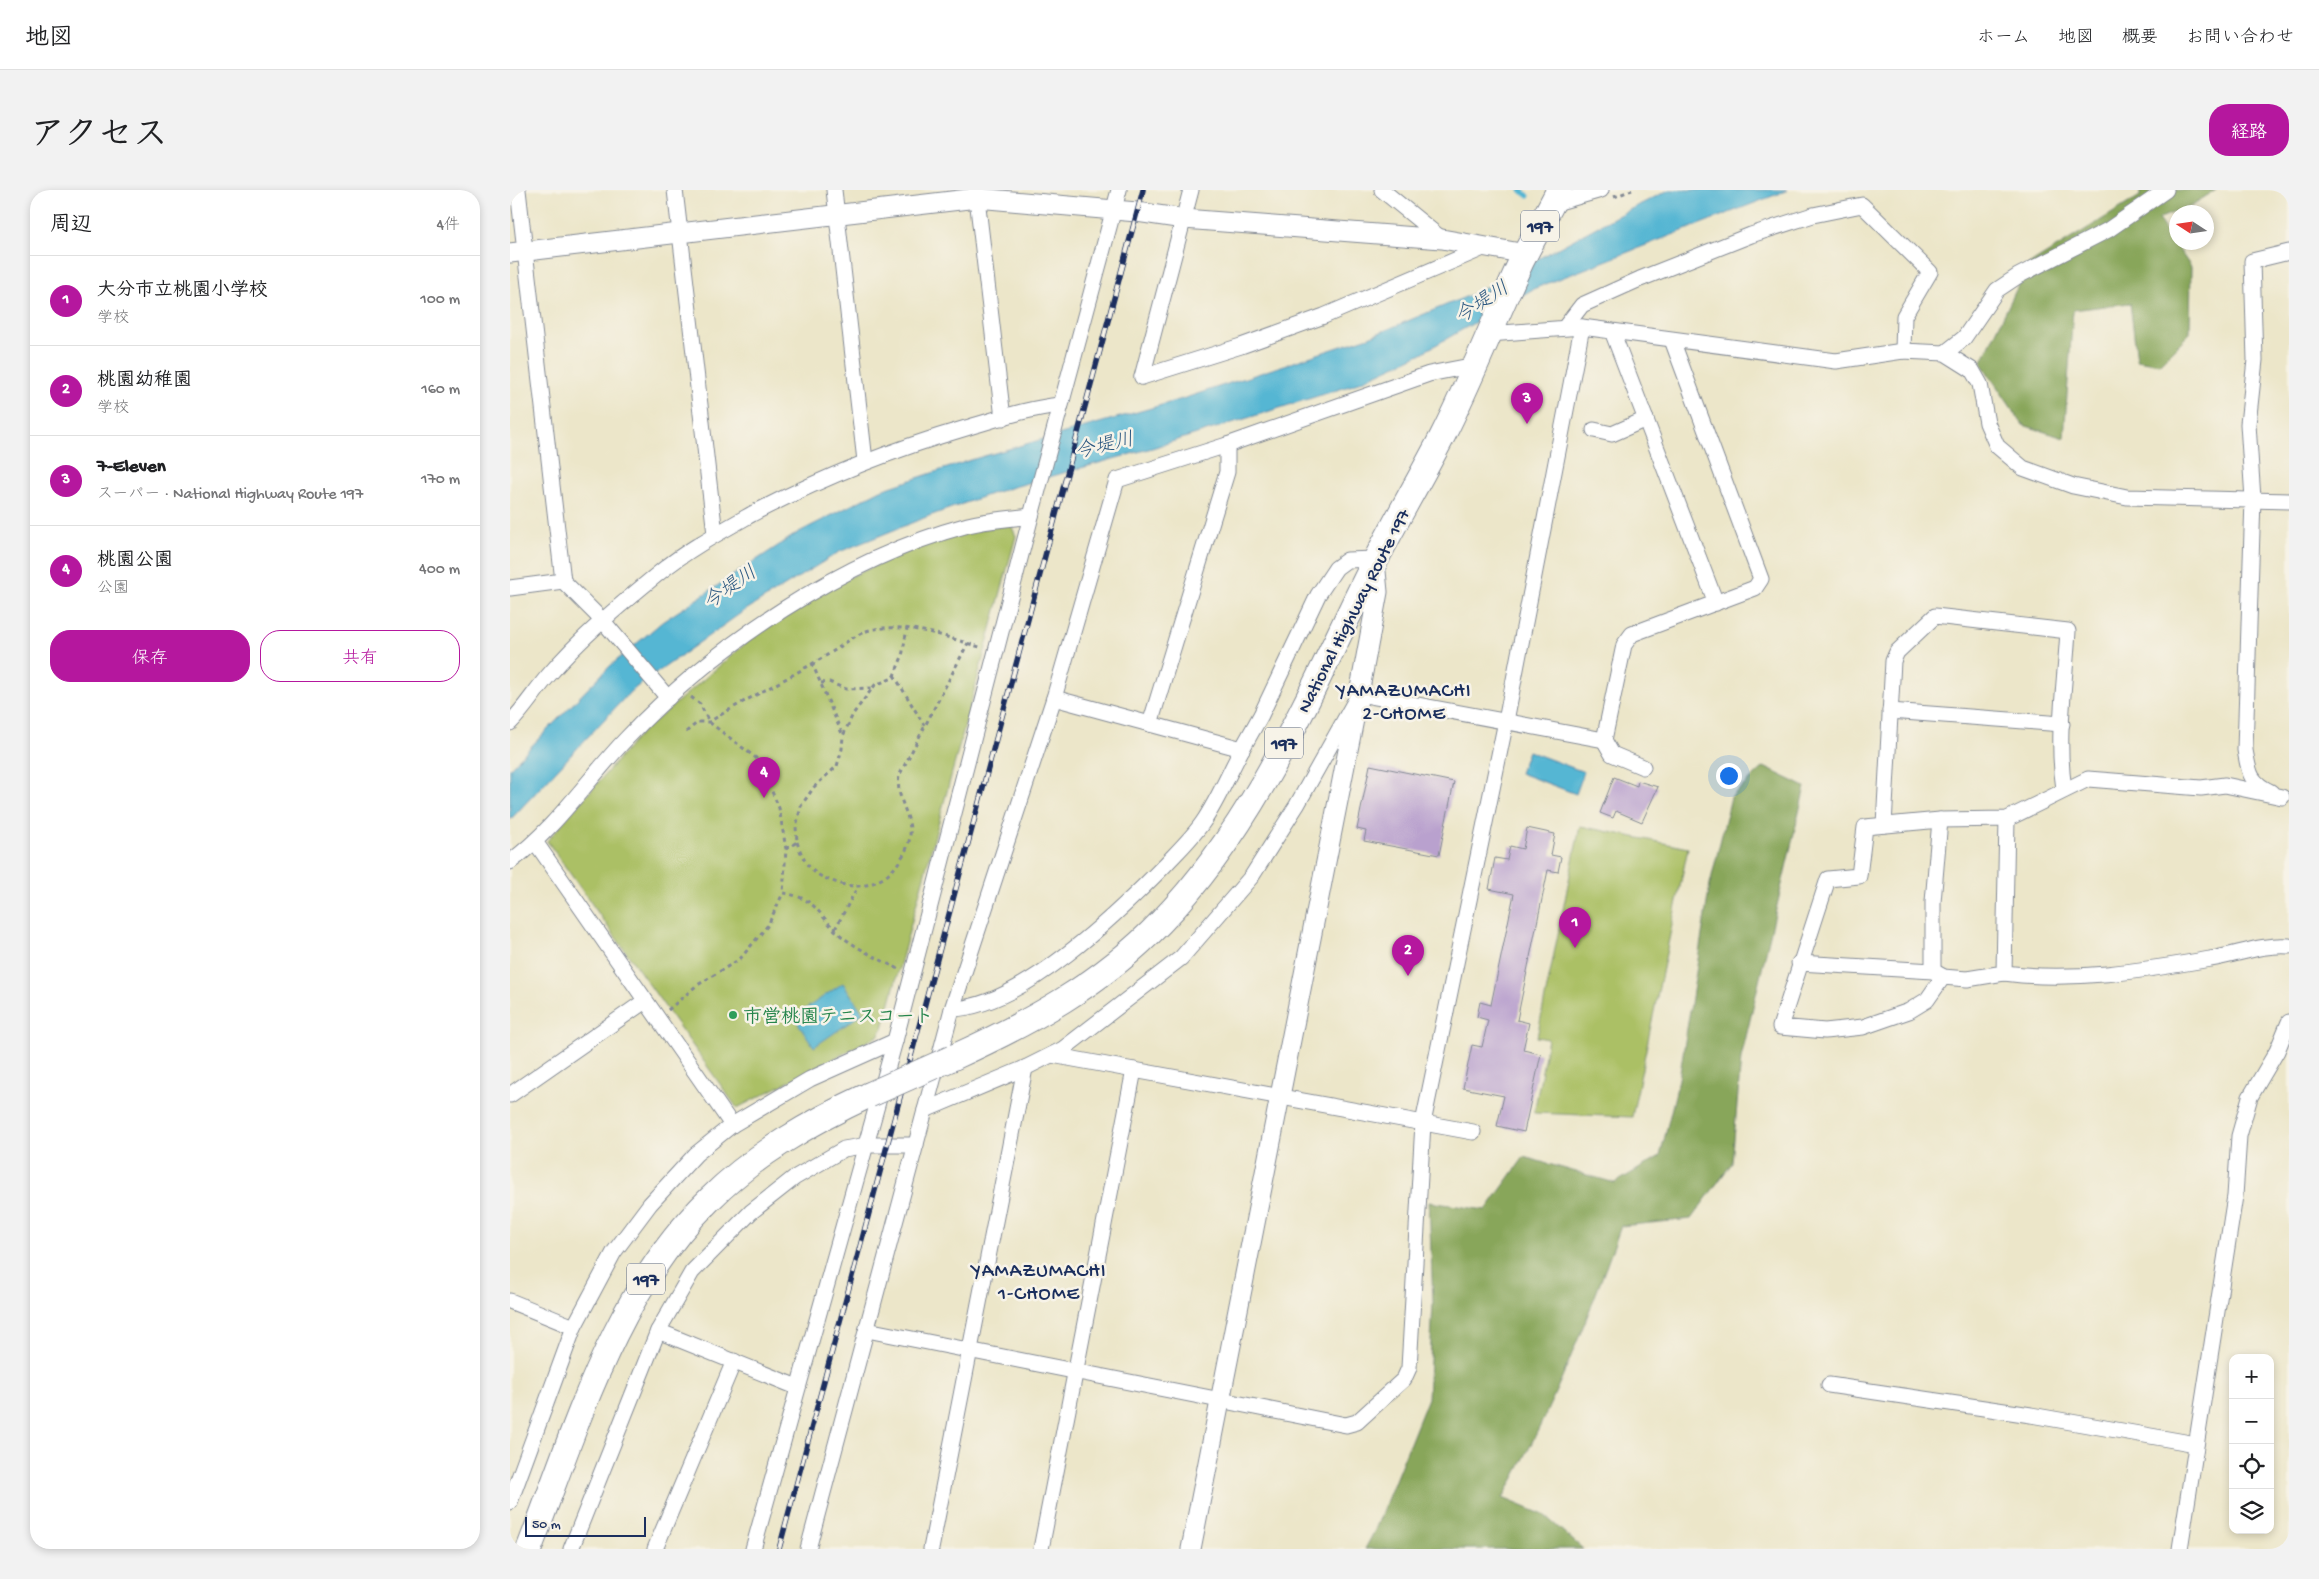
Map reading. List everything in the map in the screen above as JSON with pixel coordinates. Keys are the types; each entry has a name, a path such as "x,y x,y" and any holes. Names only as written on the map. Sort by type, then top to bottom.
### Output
{"highway":[{"name":"National Highway Route 197","path":"528,1549 609,1346 637,1293 668,1247 709,1200 780,1142 817,1120 1036,1017 1092,982 1160,924 1210,866 1265,780 1375,559 1443,435 1523,258 1556,197"}],"street":[{"path":"518,190 517,252 563,581 603,621 668,698"},
{"path":"674,190 715,534"},
{"path":"834,190 865,461"},
{"path":"753,1549 797,1387 867,1145 1031,516 1119,190"},
{"path":"1191,190 1142,378 1241,346 1324,316 1488,246"},
{"path":"1382,190 1442,239"},
{"path":"1556,197 1601,190"},
{"path":"1945,353 1964,338 1997,290 2018,276 2108,230 2166,190"},
{"path":"517,252 837,215 977,194 1184,219 1442,239 1488,246 1523,258"},
{"path":"977,194 1003,418"},
{"path":"1564,327 1582,305 1640,279 1751,235 1813,215 1862,205 1930,272 1904,316 1902,351"},
{"path":"2286,801 2261,787 2249,774 2246,750 2253,499 2248,424 2255,360 2252,261 2289,252"},
{"path":"1491,329 1582,327 1836,361 1902,351 1945,353 1972,370 1980,384 1987,423 1996,446 2023,468 2073,486 2127,497 2289,501"},
{"path":"867,1330 1346,1425 1357,1422 1404,1379 1409,1368 1423,1123 1506,721 1582,327"},
{"path":"1612,331 1716,603"},
{"path":"1643,767 1612,754 1604,740 1624,644 1632,634 1755,588 1761,579 1672,340"},
{"path":"808,1549 952,1009 1054,698 1117,480 1228,445 1429,374 1475,365"},
{"path":"510,723 549,675 603,621 661,571 715,534 795,491 865,461 1041,407 1061,405"},
{"path":"1594,430 1612,434 1646,420"},
{"path":"1150,724 1227,472 1228,445"},
{"path":"510,862 536,843 626,739 668,698 726,650 816,588 885,554 969,525 1031,516"},
{"path":"952,1009 968,1008 996,998 1039,974 1112,916 1146,884 1203,822 1261,715 1318,595 1336,568 1347,560 1375,559 1378,592 1191,1549"},
{"path":"510,588 563,581"},
{"path":"1884,825 1893,661 1898,652 1934,616 1968,618 2068,631 2062,724 2061,772 2064,789"},
{"path":"1359,694 1604,740"},
{"path":"926,1110 1025,1068 1064,1049 1181,958 1252,876 1297,805 1359,694"},
{"path":"1054,698 1242,749"},
{"path":"1890,711 2062,724"},
{"path":"1940,820 1933,902 1938,974 1927,1000 1909,1011 1863,1027 1825,1031 1780,1027 1799,963 1828,879 1859,876 1865,827 1940,820 2007,819 2064,789 2088,779 2193,788 2225,785 2286,801"},
{"path":"2004,973 2007,819"},
{"path":"536,843 732,1125"},
{"path":"1799,963 1938,974 1967,979 2004,973 2028,976 2112,974 2214,959 2272,945 2289,946"},
{"path":"510,1095 645,1001"},
{"path":"2180,1549 2235,1196 2239,1136 2250,1097 2277,1051 2289,1022"},
{"path":"510,1502 574,1327 614,1252 650,1204 696,1154 732,1125 810,1079 895,1041"},
{"path":"1052,1055 1473,1132"},
{"path":"932,1549 1025,1068"},
{"path":"1041,1549 1134,1070"},
{"path":"571,1549 658,1331 692,1272 751,1212 794,1178 844,1149 867,1145 916,1145"},
{"path":"510,1301 574,1327"},
{"path":"658,1331 797,1387"},
{"path":"655,1549 734,1362"},
{"path":"1829,1385 2031,1415 2196,1444"}],"path":[{"path":"686,732 698,722 709,722 854,637 873,629 907,628 996,651"},
{"path":"821,683 828,682 846,689 873,688 893,678 902,657 907,628"},
{"path":"873,688 853,714 843,736 837,766 814,787 800,806 796,827 797,842 808,868 816,874 857,888 880,880 892,872 910,843 910,823 898,781 903,764 968,643"},
{"path":"812,663 843,736"},
{"path":"894,674 924,726"},
{"path":"657,1018 696,986 740,959 768,925 783,893 786,849 779,808 756,758 709,722 700,704 682,687"},
{"path":"786,849 797,842"},
{"path":"835,929 857,888"},
{"path":"783,893 798,896 814,904 835,929 892,966 911,975"}],"green space":[{"path":"2140,190 2216,190 2192,205 2169,205 2169,214 2158,219 2169,235 2169,250 2179,250 2191,267 2190,333 2159,364 2137,360 2130,303 2073,310 2064,438 2023,425 1981,363 2028,265 2140,196"},
{"path":"1011,525 1016,536 883,1028 878,1036 737,1108 547,841 641,733 766,626 852,576 949,534"},
{"path":"1764,767 1805,787 1741,1058 1732,1163 1691,1219 1621,1226 1568,1364 1537,1432 1503,1498 1544,1515 1583,1549 1365,1549 1375,1530 1428,1398 1433,1303 1429,1202 1486,1210 1524,1157 1615,1183 1660,1156 1679,1079 1710,884 1731,797"},
{"path":"1580,826 1688,848 1632,1117 1534,1113 1548,1039 1537,1037"}],"water":[{"name":"今堤川","path":"1669,190 1788,190 1533,289 1420,354 1353,385 1152,448 996,492 839,552 741,613 631,691 510,820 510,768 609,667 662,622 799,532 881,490 974,459 1179,400 1369,337 1475,293"},
{"path":"1528,751 1584,772 1576,794 1520,773"},
{"path":"843,983 863,1013 814,1047 794,1017"}],"building":[{"path":"1370,765 1454,782 1439,855 1364,841 1366,831 1357,829"},
{"path":"1614,777 1637,786 1638,781 1658,787 1642,822 1616,811 1613,818 1600,813"},
{"path":"1527,828 1555,834 1551,855 1561,857 1558,872 1548,870 1517,1020 1529,1023 1523,1050 1541,1054 1524,1132 1497,1126 1504,1096 1463,1088 1472,1045 1482,1047 1488,1020 1477,1017 1480,1002 1491,1005 1514,894 1489,889 1495,858 1507,860 1510,846 1523,849"}],"waterway":[{"path":"1521,190 1528,196"}],"railway":[{"path":"779,1549 1143,190"}],"place":[{"name":"7-Eleven","path":"1527,424"},
{"name":"桃園公園","path":"764,798"},
{"name":"大分市立桃園小学校","path":"1575,948"},
{"name":"桃園幼稚園","path":"1408,976"},
{"name":"市営桃園テニスコート","path":"733,1015"}],"district":[{"name":"YAMAZUMACHI 2-CHOME","path":"1404,700"},
{"name":"YAMAZUMACHI 1-CHOME","path":"1039,1280"}]}
